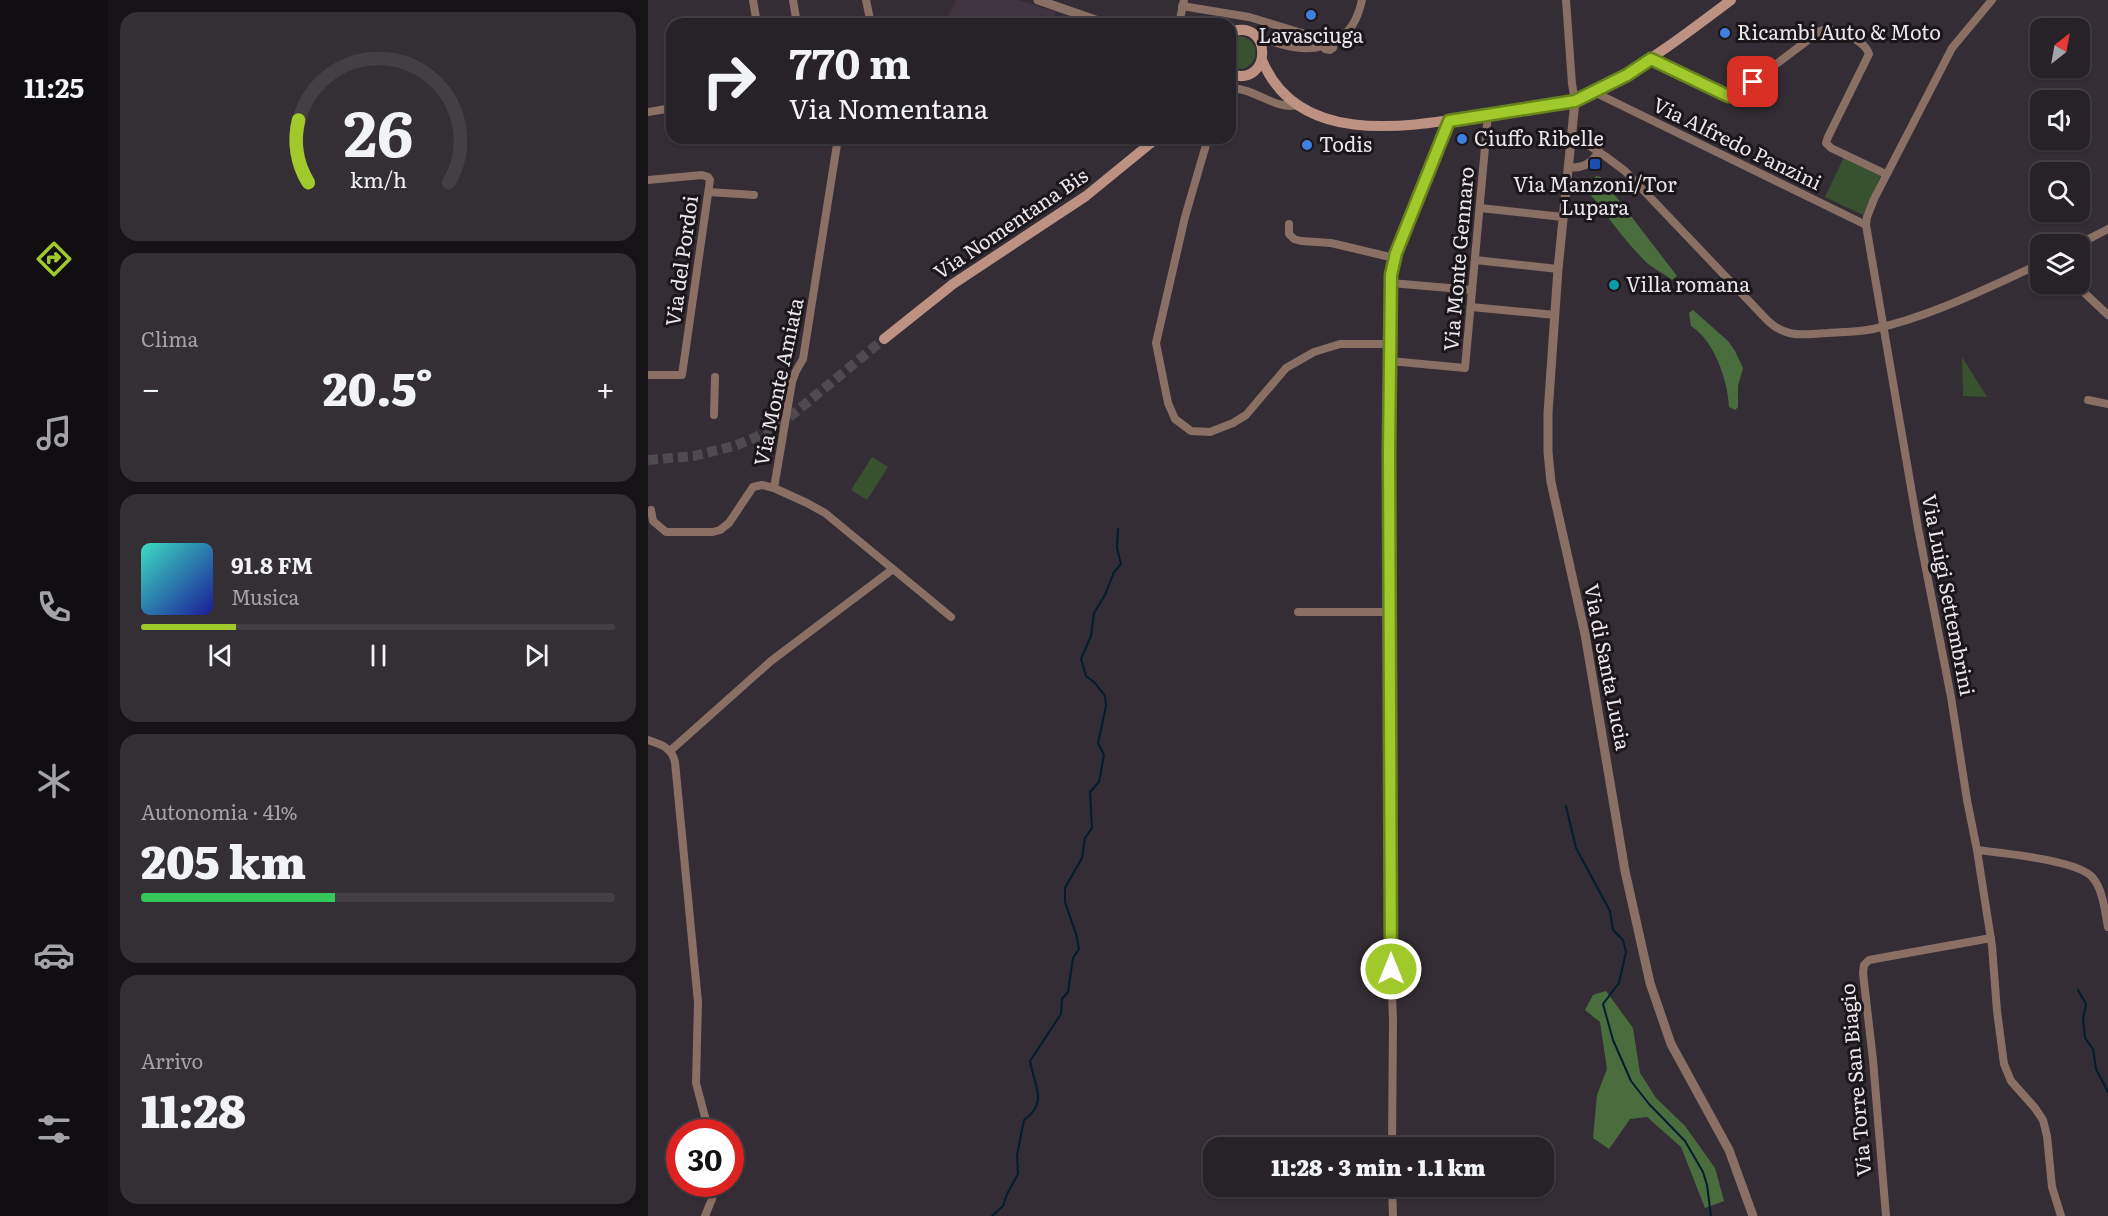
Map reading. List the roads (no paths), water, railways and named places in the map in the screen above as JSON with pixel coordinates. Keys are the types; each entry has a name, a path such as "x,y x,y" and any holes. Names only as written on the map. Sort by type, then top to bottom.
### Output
{"main road":[{"path":"1236,31 1242,30 1257,37 1263,49 1263,58 1269,77 1276,86 1298,105 1327,120 1357,126 1449,121 1575,101 1651,59 1731,0"},
{"path":"1247,75 1259,66 1263,58"},
{"path":"1236,75 1256,76 1276,86"},
{"name":"Via Nomentana Bis","path":"884,339 953,284 1086,196 1150,144"}],"street":[{"path":"753,0 756,18"},
{"path":"793,0 796,18"},
{"path":"866,0 870,18"},
{"path":"1038,0 1090,18"},
{"path":"1324,43 1325,49 1330,50 1334,47 1334,42 1352,27 1362,0"},
{"path":"1566,0 1575,101"},
{"name":"Via Luigi Settembrini","path":"1992,0 1952,48 1871,204 1866,225 1918,528 1952,698 1991,938 2004,1064 2010,1082 2035,1108 2043,1120 2047,1136 2052,1187 2061,1216"},
{"path":"1180,18 1183,3 1253,18 1324,43"},
{"path":"1651,59 1722,94 1734,96 1820,31 1829,28 1840,32 1864,46 1869,54 1826,143 1831,148 1886,174"},
{"path":"1257,37 1283,45 1309,49 1324,43"},
{"path":"1263,58 1271,48 1283,45"},
{"path":"1236,90 1289,106 1298,105"},
{"name":"Via Alfredo Panzini","path":"1594,92 1866,225"},
{"name":"Via di Santa Lucia","path":"1575,101 1558,269 1548,423 1551,482 1585,634 1625,871 1654,998 1667,1035 1729,1150 1753,1216"},
{"path":"648,112 666,109"},
{"name":"Via Monte Gennaro","path":"1390,361 1465,368 1488,114"},
{"path":"1392,1137 1389,455 1391,283 1394,258 1449,121"},
{"path":"1571,134 1599,151 1632,178 1768,321 1779,330 1789,334 1883,327 1959,300 2030,268"},
{"name":"Via Monte Amiata","path":"837,144 803,359 793,379 774,488 829,515 951,616"},
{"path":"1206,144 1185,217 1156,343 1168,405 1177,421 1193,432 1210,432 1246,415 1286,368 1314,352 1340,344 1390,344"},
{"path":"1568,167 1577,168 1586,165 1599,151"},
{"name":"Via del Pordoi","path":"648,180 704,176 711,180 682,375 648,375"},
{"path":"709,192 754,195"},
{"path":"1480,208 1563,217"},
{"path":"1288,224 1289,234 1299,240 1331,243 1394,258"},
{"path":"2090,238 2108,228"},
{"path":"1475,260 1558,269"},
{"path":"1391,283 1472,290"},
{"path":"2086,294 2108,315"},
{"path":"1471,307 1555,315"},
{"path":"714,415 715,377"},
{"path":"2088,400 2108,404"},
{"path":"651,510 653,521 666,532 717,532 729,523 753,487 762,485 774,488"},
{"path":"670,751 771,660 893,569"},
{"path":"1298,612 1390,612"},
{"path":"648,740 670,751 675,762 698,1002 696,1083 706,1119"},
{"path":"1977,850 2048,861 2082,869 2097,884 2108,927"},
{"name":"Via Torre San Biagio","path":"1886,1216 1864,965 1869,960 1991,938"},
{"path":"705,1216 712,1197"},
{"path":"1392,1197 1393,1216"}],"waterway":[{"path":"992,1216 1003,1206 1018,1174 1017,1155 1024,1120 1032,1113 1038,1100 1030,1061 1061,1014 1062,999 1068,992 1073,958 1079,949 1065,902 1065,888 1082,858 1085,838 1092,828 1090,792 1099,782 1104,755 1098,743 1106,706 1105,696 1086,676 1081,659 1091,636 1094,613 1105,595 1114,572 1121,564 1117,548 1118,529"},
{"path":"1566,806 1576,848 1610,911 1613,930 1623,940 1626,952 1619,983 1603,1004 1613,1040 1631,1081 1649,1104 1685,1141 1703,1172 1711,1216"},
{"path":"2078,990 2086,1004 2083,1019 2085,1038 2093,1049 2096,1069 2108,1092"}],"tunnel":[{"path":"648,460 694,456 734,446 754,438 781,424 884,339"}],"place":[{"name":"Lavasciuga","path":"1311,15"},
{"name":"Ricambi Auto & Moto","path":"1725,33"},
{"name":"Ciuffo Ribelle","path":"1462,139"},
{"name":"Todis","path":"1307,145"},
{"name":"Via Manzoni/Tor Lupara","path":"1595,164"},
{"name":"Villa romana","path":"1614,285"}]}
